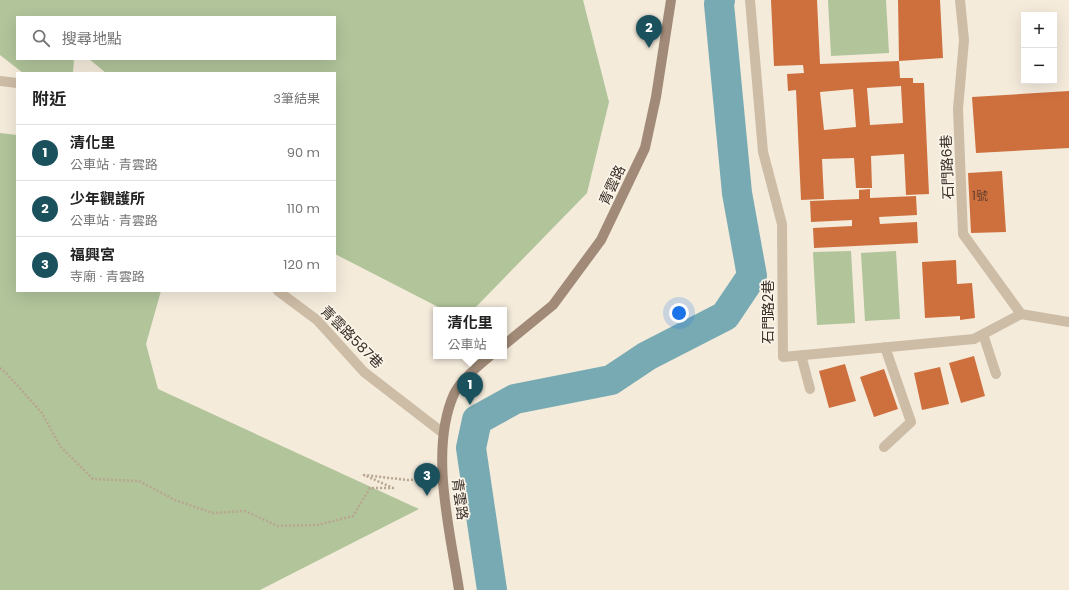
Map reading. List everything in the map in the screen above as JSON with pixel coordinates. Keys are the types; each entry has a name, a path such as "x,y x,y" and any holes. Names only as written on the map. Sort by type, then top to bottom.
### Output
{"street":[{"name":"青雲路","path":"507,343 553,306 601,240 645,148 656,97 671,0"},
{"name":"石門路2巷","path":"750,0 763,152 782,224 783,357 974,339 1021,314"},
{"name":"石門路6巷","path":"960,0 964,40 958,109 963,234 1021,314"},
{"path":"0,80 16,83"},
{"name":"青雲路587巷","path":"279,292 317,320 364,372 443,433"},
{"path":"1021,314 1069,322"},
{"path":"983,334 996,374"},
{"path":"884,447 911,422 885,347"},
{"path":"801,355 810,389"},
{"name":"青雲路","path":"459,590 443,478 443,433 454,393 477,366 486,359"}],"path":[{"path":"0,368 42,414 60,446 93,479 139,481 175,500 213,513 245,511 278,526 317,524 353,516 370,488 393,488 364,475 407,480 443,478"}],"green space":[{"path":"0,0 583,0 609,102 587,193 476,307 438,307 336,255 336,72 105,72 90,60 336,60 336,16 16,16 16,60 74,60 73,72 22,72 0,55"},
{"path":"828,0 886,0 889,53 831,56"},
{"path":"0,133 16,135 16,292 161,292 146,344 158,389 419,509 260,590 0,590"},
{"path":"851,251 855,323 817,325 813,252"},
{"path":"896,251 900,319 865,321 861,253"}],"building":[{"path":"771,0 817,0 820,64 899,61 900,78 913,78 913,83 924,83 929,194 906,195 904,154 871,156 872,188 856,188 854,158 822,159 824,199 801,200 796,90 788,91 787,74 804,73 803,65 774,66","holes":["901,86 903,123 870,125 867,88","853,89 856,127 824,130 820,92"]},
{"path":"898,0 940,0 943,58 899,61"},
{"path":"1069,91 1069,148 976,153 972,97"},
{"path":"1002,171 1006,232 971,233 968,173"},
{"path":"870,189 870,198 916,196 917,215 879,217 880,224 917,222 918,243 814,248 813,228 852,226 852,220 811,222 810,201 859,199 859,190"},
{"path":"956,260 957,284 972,283 975,318 960,320 960,316 925,318 922,262"},
{"path":"974,356 985,396 961,403 949,363"},
{"path":"845,364 856,401 829,408 819,371"},
{"path":"940,367 949,404 922,410 914,373"},
{"path":"884,369 898,409 874,417 860,377"}],"waterway":[{"path":"492,590 471,448 477,420 515,399 611,380 647,356 725,316 752,276 737,193 719,4 720,0"}],"place":[{"name":"少年觀護所","path":"649,48"},
{"name":"清化里","path":"470,405"},
{"name":"福興宮","path":"427,496"}]}
